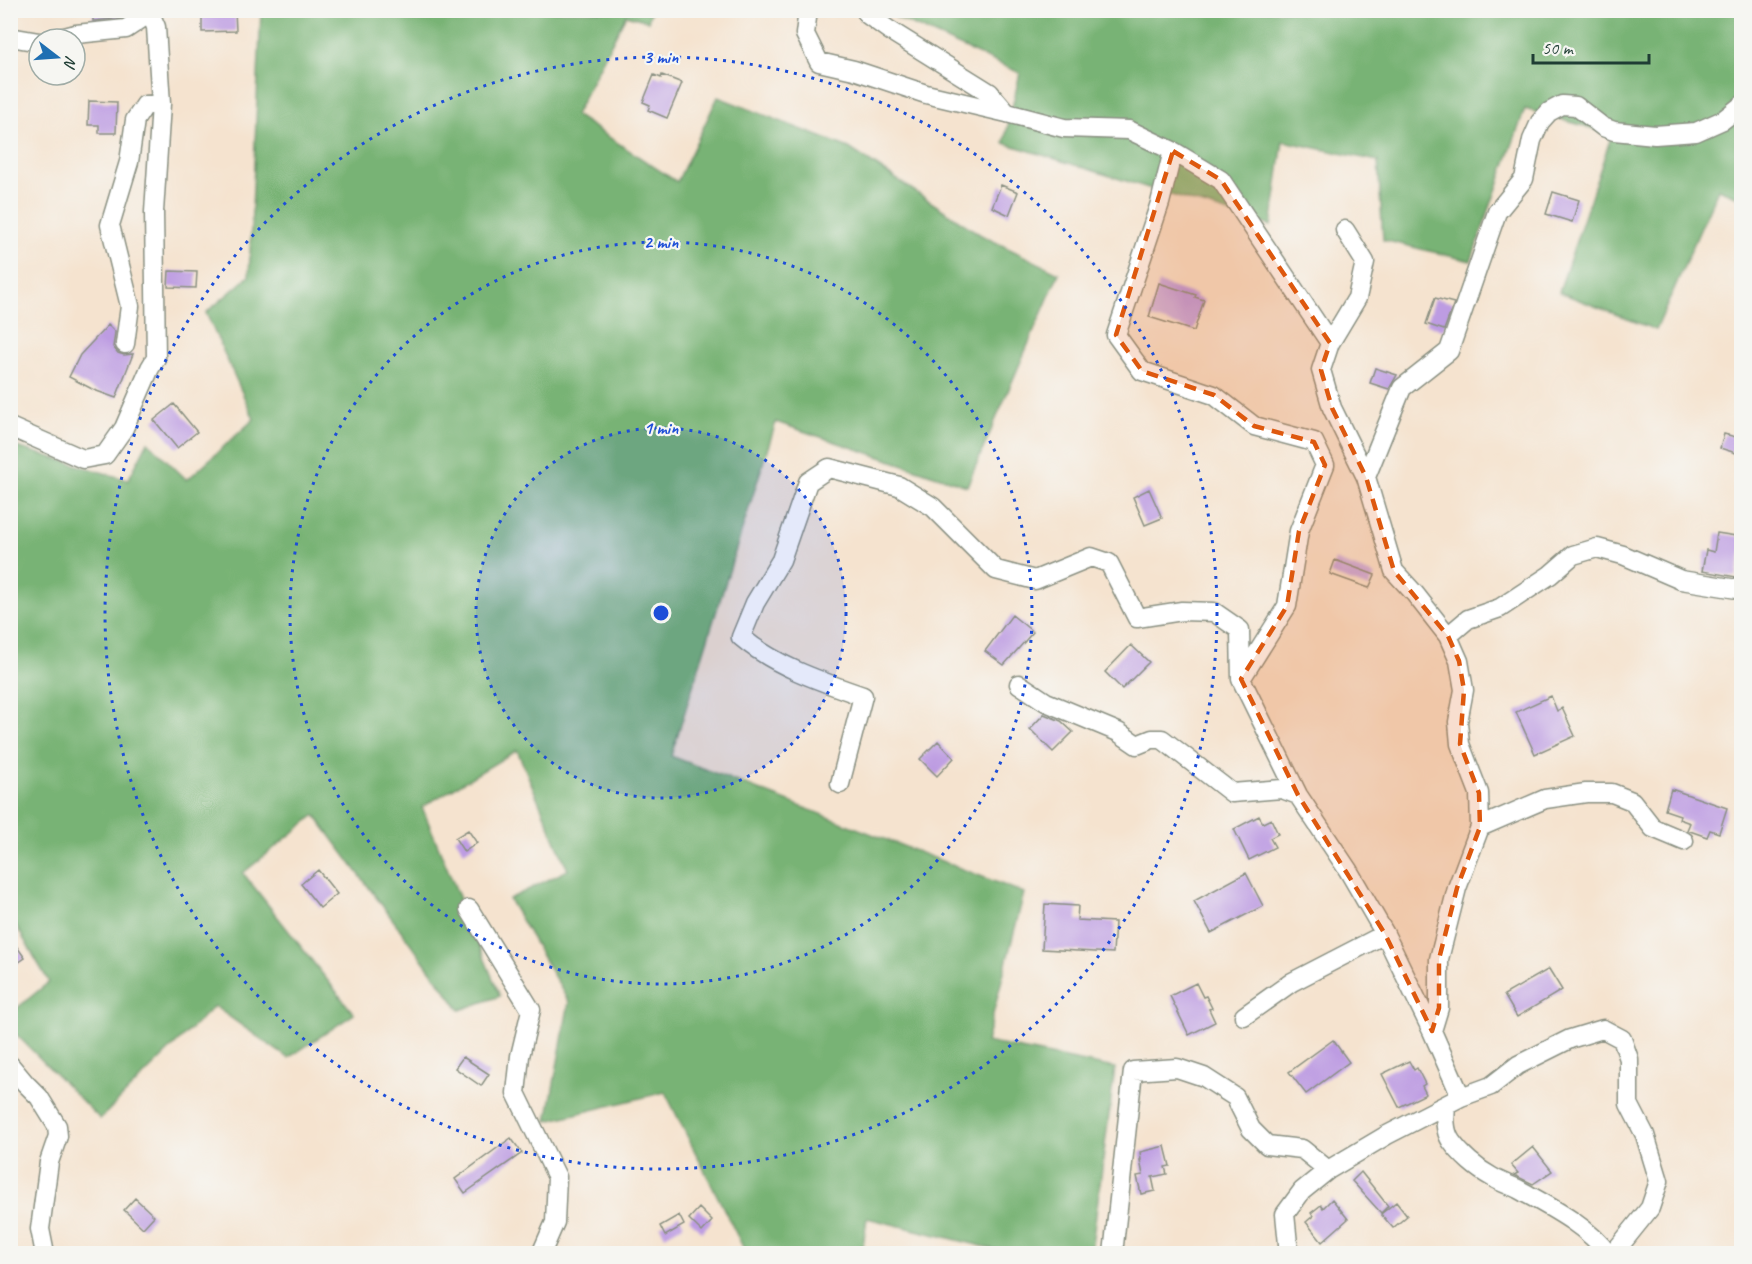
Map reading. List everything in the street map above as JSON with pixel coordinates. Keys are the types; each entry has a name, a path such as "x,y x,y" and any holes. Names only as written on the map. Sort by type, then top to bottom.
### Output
{"street":[{"path":"808,10 805,34 819,62 854,70 926,94 1064,129 1129,130 1173,151 1221,180 1330,343"},
{"path":"865,10 868,15 889,30 990,93 1007,113"},
{"path":"10,427 83,459 105,455 124,428 156,358 154,212 161,104 156,27 150,12 126,29 87,33"},
{"path":"10,37 27,40"},
{"path":"125,344 130,306 110,225 129,162 135,120 145,105 161,104"},
{"path":"1366,477 1402,388 1449,351 1497,212 1524,179 1532,140 1540,122 1549,112 1562,105 1576,106 1603,127 1614,131 1655,135 1696,132 1723,120 1742,105"},
{"path":"1173,151 1160,203 1116,335 1142,371 1214,395 1254,426 1314,442 1325,465 1299,531 1287,606 1241,679"},
{"path":"1345,230 1365,262 1356,298 1330,343 1321,370 1332,408 1366,477 1394,571 1448,636 1459,661 1464,690 1458,722 1460,744 1479,793 1480,827 1457,888 1439,959 1439,1008 1432,1030"},
{"path":"840,784 863,696 817,680 758,651 741,637 755,603 781,560 808,482 829,468 899,486 933,507 996,570 1035,580 1091,557 1109,563 1137,618 1182,611 1214,612 1240,630 1241,679 1298,795 1348,870 1385,934 1432,1030 1453,1101 1444,1122 1450,1139 1464,1156 1491,1177 1517,1189 1582,1228 1608,1254"},
{"path":"1448,636 1468,620 1500,608 1550,574 1573,555 1597,548 1623,555 1681,580 1737,589 1742,587"},
{"path":"1019,684 1046,702 1118,732 1137,745 1152,739 1162,739 1232,793 1282,789 1298,795"},
{"path":"1480,827 1545,799 1586,793 1612,793 1632,801 1653,828 1684,841"},
{"path":"469,909 531,1010 520,1056 516,1093 557,1177 555,1222 541,1254"},
{"path":"1244,1016 1292,982 1385,934"},
{"path":"1289,1254 1284,1214 1302,1191 1328,1170 1387,1135 1453,1101 1491,1086 1518,1065 1570,1039 1603,1029 1622,1039 1629,1059 1629,1104 1645,1135 1659,1181 1650,1208 1613,1254"},
{"path":"10,1065 39,1097 57,1126 58,1136 49,1162 40,1229 45,1254"},
{"path":"1113,1254 1133,1071 1177,1068 1204,1077 1235,1097 1251,1129 1267,1145 1302,1149 1328,1170"}],"highlighted area":[{"path":"1173,151 1221,180 1330,343 1321,370 1332,408 1366,477 1394,571 1448,636 1459,661 1464,690 1460,744 1479,793 1480,827 1457,888 1439,959 1439,1008 1432,1031 1385,934 1298,795 1241,679 1287,606 1299,531 1325,465 1314,442 1254,426 1214,395 1142,371 1116,335"}],"green space":[{"path":"897,10 1741,11 1741,198 1718,189 1656,330 1559,292 1612,134 1525,109 1471,261 1383,240 1378,161 1283,141 1271,226 1004,143 1020,73 895,17"},
{"path":"261,11 651,11 648,21 626,15 575,115 677,182 718,97 849,148 981,235 1059,273 967,486 776,422 671,756 1024,893 986,1042 1115,1068 1091,1253 1010,1253 867,1218 862,1253 746,1253 665,1092 547,1121 569,1002 509,899 568,870 517,750 422,807 500,996 460,1010 315,815 243,873 354,1014 288,1058 214,1006 100,1119 11,1029 11,1013 49,982 11,917 10,445 128,480 148,442 187,480 254,419 206,313 249,276"}],"building":[{"path":"93,10 127,10 127,15 122,18 93,21"},
{"path":"202,10 235,10 236,31 202,32"},
{"path":"654,75 661,78 662,75 682,83 667,118 648,110 650,105 643,102"},
{"path":"89,101 117,102 116,133 99,133 99,125 88,125"},
{"path":"1001,185 1018,192 1009,215 992,207"},
{"path":"1553,192 1579,200 1572,222 1546,214"},
{"path":"169,271 197,272 196,288 168,287"},
{"path":"1159,283 1196,295 1195,297 1204,300 1194,331 1149,317"},
{"path":"1435,298 1454,303 1444,330 1426,324"},
{"path":"108,325 115,332 113,347 118,353 133,354 116,398 69,377 80,355"},
{"path":"1375,368 1397,375 1389,389 1370,383"},
{"path":"174,404 197,432 177,448 154,420"},
{"path":"1724,434 1740,438 1736,453 1720,448"},
{"path":"1149,489 1162,518 1145,525 1133,497"},
{"path":"1717,533 1742,537 1742,550 1736,577 1702,571 1706,550 1714,552"},
{"path":"1335,560 1375,575 1369,588 1330,574"},
{"path":"1012,615 1033,632 1004,665 985,651"},
{"path":"1131,645 1149,662 1122,689 1105,672"},
{"path":"1551,696 1557,711 1562,708 1575,736 1535,754 1516,712"},
{"path":"1044,714 1061,721 1073,732 1053,752 1030,729"},
{"path":"938,741 954,758 937,776 920,759"},
{"path":"1671,789 1727,808 1719,833 1710,830 1707,837 1687,830 1690,823 1679,819 1680,815 1665,810"},
{"path":"1259,816 1263,823 1271,819 1278,834 1270,838 1275,847 1249,860 1234,829"},
{"path":"468,830 477,843 464,852 455,838"},
{"path":"318,870 337,894 320,908 301,884"},
{"path":"1246,873 1263,906 1211,933 1194,901"},
{"path":"1045,904 1078,906 1077,920 1115,922 1113,953 1042,949"},
{"path":"10,937 25,958 10,968"},
{"path":"1549,969 1562,990 1517,1017 1504,995"},
{"path":"1196,983 1212,1008 1209,1009 1215,1022 1189,1035 1170,996"},
{"path":"1333,1040 1349,1062 1306,1094 1289,1072"},
{"path":"463,1057 489,1074 481,1086 455,1068"},
{"path":"1409,1061 1414,1070 1417,1068 1425,1084 1422,1086 1426,1094 1399,1107 1382,1074"},
{"path":"511,1138 522,1153 465,1193 455,1179"},
{"path":"1165,1146 1170,1166 1165,1167 1167,1174 1152,1177 1155,1191 1141,1194 1137,1176 1143,1175 1140,1152"},
{"path":"1533,1147 1552,1171 1533,1184 1514,1175 1518,1173 1511,1165"},
{"path":"1361,1172 1388,1206 1381,1213 1352,1181"},
{"path":"135,1198 154,1216 143,1228 124,1210"},
{"path":"1332,1199 1348,1219 1322,1242 1306,1222 1313,1216 1311,1213 1321,1205 1323,1208"},
{"path":"1396,1202 1407,1216 1393,1228 1381,1214"},
{"path":"699,1208 712,1221 702,1232 689,1219"},
{"path":"679,1215 684,1225 665,1236 660,1226"}]}
